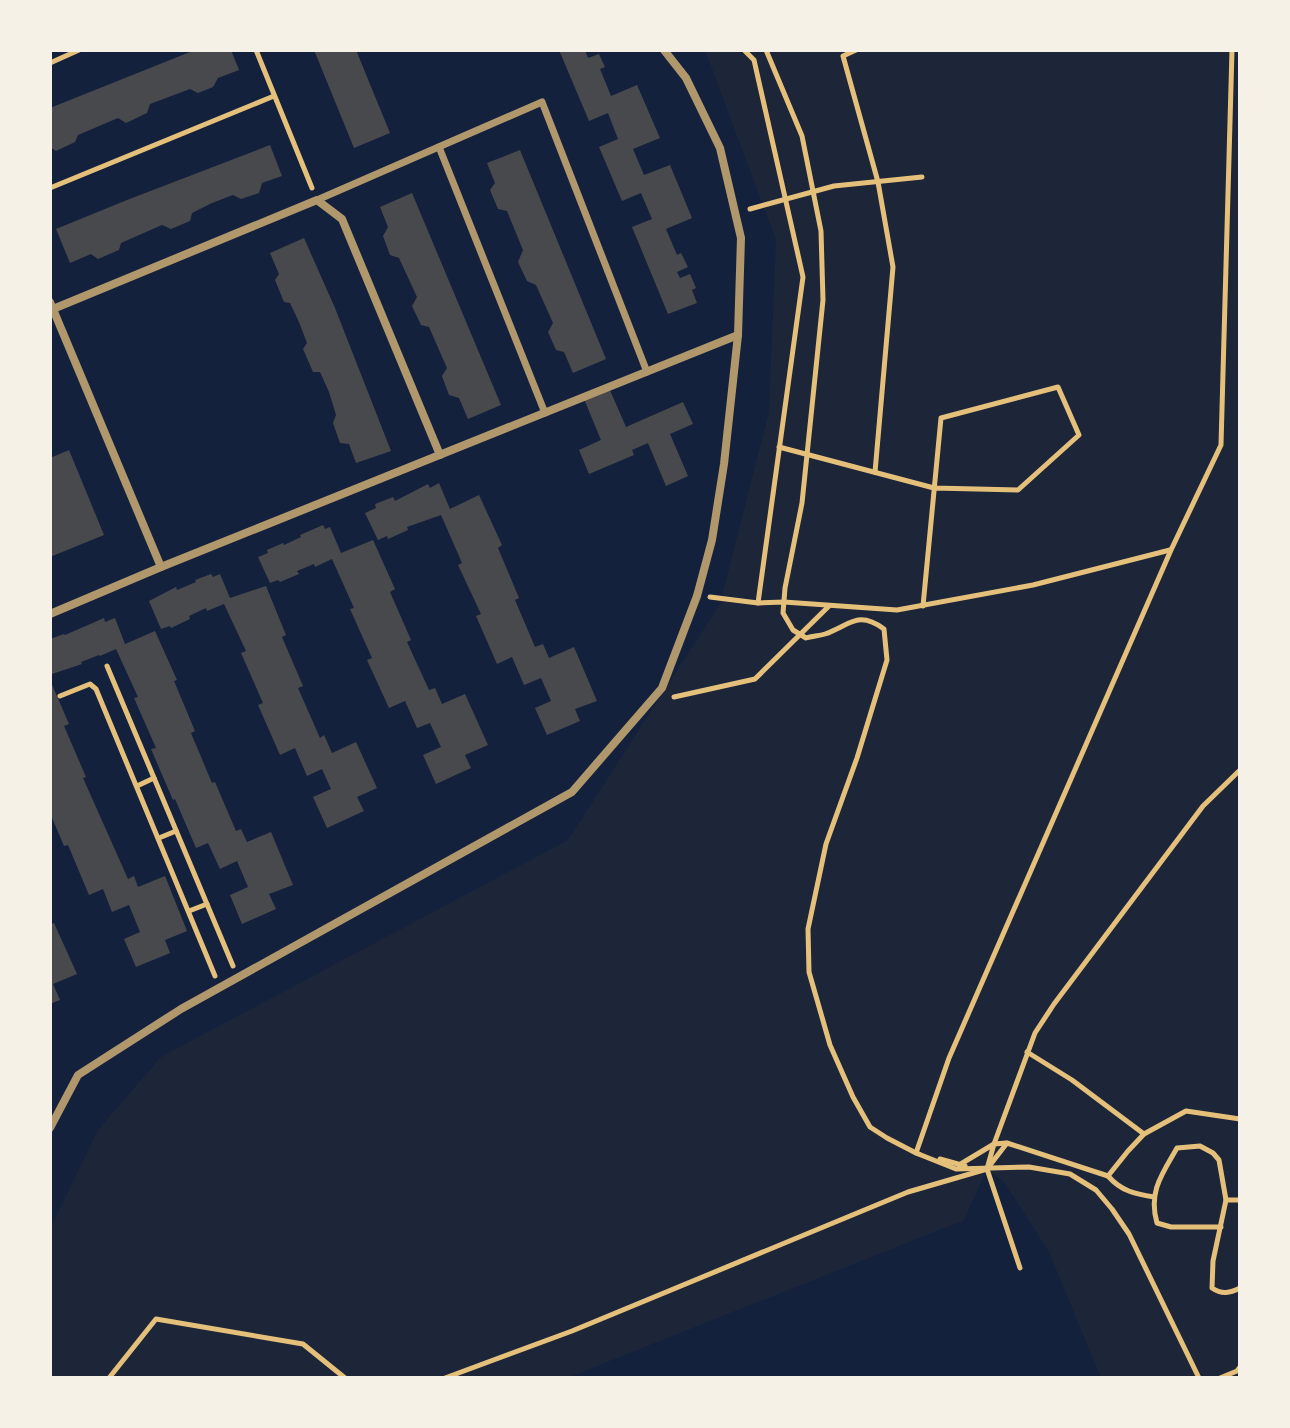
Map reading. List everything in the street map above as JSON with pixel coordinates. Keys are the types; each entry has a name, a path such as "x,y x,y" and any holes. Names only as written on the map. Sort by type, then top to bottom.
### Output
{"street":[{"path":"50,1128 78,1075 181,1009 572,792 662,688 697,596 712,540 738,335 741,238 720,148 686,78 664,50"},
{"path":"161,567 51,305 317,200 542,102 647,372"},
{"path":"439,147 545,413"},
{"path":"317,200 342,219 440,455"},
{"path":"50,614 738,335"}],"path":[{"path":"50,63 79,50"},
{"path":"256,50 317,200"},
{"path":"744,50 754,60 803,277 758,603"},
{"path":"766,50 802,136 821,231 823,300 802,503 783,613 793,630 806,638 825,634 857,620 872,620 884,629 887,660 826,844 808,929 809,972 830,1045 870,1127 887,1138 916,1153 958,1167 1029,1167 1070,1174 1096,1190 1129,1234 1199,1378"},
{"path":"856,50 843,56 878,182 893,267 875,472"},
{"path":"916,1153 949,1058 1171,550 1221,445 1232,50"},
{"path":"50,188 274,96"},
{"path":"735,213 834,186 922,177"},
{"path":"779,447 934,488 1018,490 1079,435 1058,387 941,418 934,488 923,606"},
{"path":"697,596 758,603 897,610 1033,585 1171,550"},
{"path":"651,701 755,679 830,606"},
{"path":"107,666 238,978"},
{"path":"60,696 90,684 96,689 220,988"},
{"path":"1020,1268 987,1169 1035,1033 1203,806 1240,770"},
{"path":"137,786 154,778"},
{"path":"158,838 176,831"},
{"path":"189,911 207,904"},
{"path":"1027,1052 1072,1080 1144,1134"},
{"path":"1108,1176 1144,1134 1186,1111 1240,1119"},
{"path":"958,1167 994,1144 1007,1143 1108,1176 1116,1186 1130,1193 1154,1197"},
{"path":"445,1378 572,1331 908,1192 987,1169 1007,1143"},
{"path":"1221,1227 1171,1227 1157,1223 1154,1197 1158,1181 1177,1148 1200,1146 1219,1160 1226,1200 1221,1227 1213,1261 1212,1288 1229,1294 1240,1288"},
{"path":"1226,1200 1240,1200"},
{"path":"109,1378 156,1319 303,1344 345,1378"},
{"path":"1220,1378 1240,1367"}],"shaded area":[{"path":"705,50 1240,50 1240,1378 1101,1378 1049,1252 1005,1183 987,1169 964,1220 567,1378 50,1378 50,1229 98,1130 161,1057 568,840 720,604 769,412 776,240"}],"building":[{"path":"195,50 231,50 239,70 218,78 213,87 198,93 190,89 150,104 147,113 126,123 118,118 78,135 75,142 56,151 50,147 50,108"},
{"path":"314,50 356,50 390,133 354,148"},
{"path":"559,50 585,50 588,58 599,54 605,67 600,69 611,96 637,85 660,138 633,149 644,175 670,165 692,218 666,229 677,255 681,253 688,267 677,272 680,278 690,274 696,288 692,290 697,303 668,314 632,227 652,219 641,193 622,201 599,147 618,139 608,113 589,121"},
{"path":"270,145 282,176 262,183 259,193 241,199 233,195 192,213 190,221 171,229 162,225 121,243 119,250 98,259 91,254 70,263 56,229"},
{"path":"520,150 606,359 573,373 564,352 556,350 548,332 553,323 536,285 527,281 518,262 523,250 507,211 498,209 490,190 495,183 487,163"},
{"path":"412,193 501,405 468,419 459,398 449,395 442,376 447,368 429,327 421,325 412,306 417,297 399,258 390,255 383,236 388,227 380,207"},
{"path":"304,238 391,451 356,463 349,444 340,443 333,423 336,415 329,392 320,372 313,372 303,349 307,343 299,322 290,303 284,302 275,280 279,274 270,253"},
{"path":"609,388 626,427 683,402 693,424 670,434 688,476 666,486 648,443 632,450 634,455 589,474 579,450 601,440 584,399"},
{"path":"69,450 104,535 50,557 50,458"},
{"path":"439,483 450,509 479,495 502,545 498,548 535,647 543,644 549,658 574,647 597,701 575,709 580,721 547,735 535,708 551,701 541,678 524,685 512,657 497,664 476,616 481,614 458,565 462,563 441,515 407,527 408,530 388,539 387,536 378,540 365,513 376,508 375,504 393,497 395,501 428,484 430,488"},
{"path":"323,525 325,529 330,527 341,553 373,540 395,589 390,592 411,640 407,642 429,690 435,688 442,704 465,694 488,745 465,755 471,768 436,784 423,755 441,747 430,723 417,728 405,701 389,708 367,660 372,658 332,559 297,571 299,574 280,582 270,583 258,557"},
{"path":"211,574 213,577 220,574 230,598 266,586 286,635 282,637 303,686 298,688 320,738 324,735 332,753 356,742 377,788 357,797 364,811 327,828 313,797 331,789 322,769 307,776 295,748 280,755 258,705 263,703 241,653 246,651 224,604 207,611 206,608 171,628 161,629 149,601"},
{"path":"104,618 105,622 115,618 125,644 155,631 195,731 191,733 236,831 241,829 247,842 271,832 293,885 269,894 276,909 242,924 230,895 248,887 237,861 220,869 208,843 196,848 151,749 156,748 134,698 138,697 116,649 52,674 50,639"},
{"path":"50,680 69,724 64,726 86,777 83,778 128,879 134,876 138,887 165,876 187,931 165,940 170,953 136,967 124,939 140,932 129,905 112,912 103,889 89,895 68,845 64,846 50,813"},
{"path":"54,923 77,974 53,984 60,1000 50,1004 50,925"}]}
